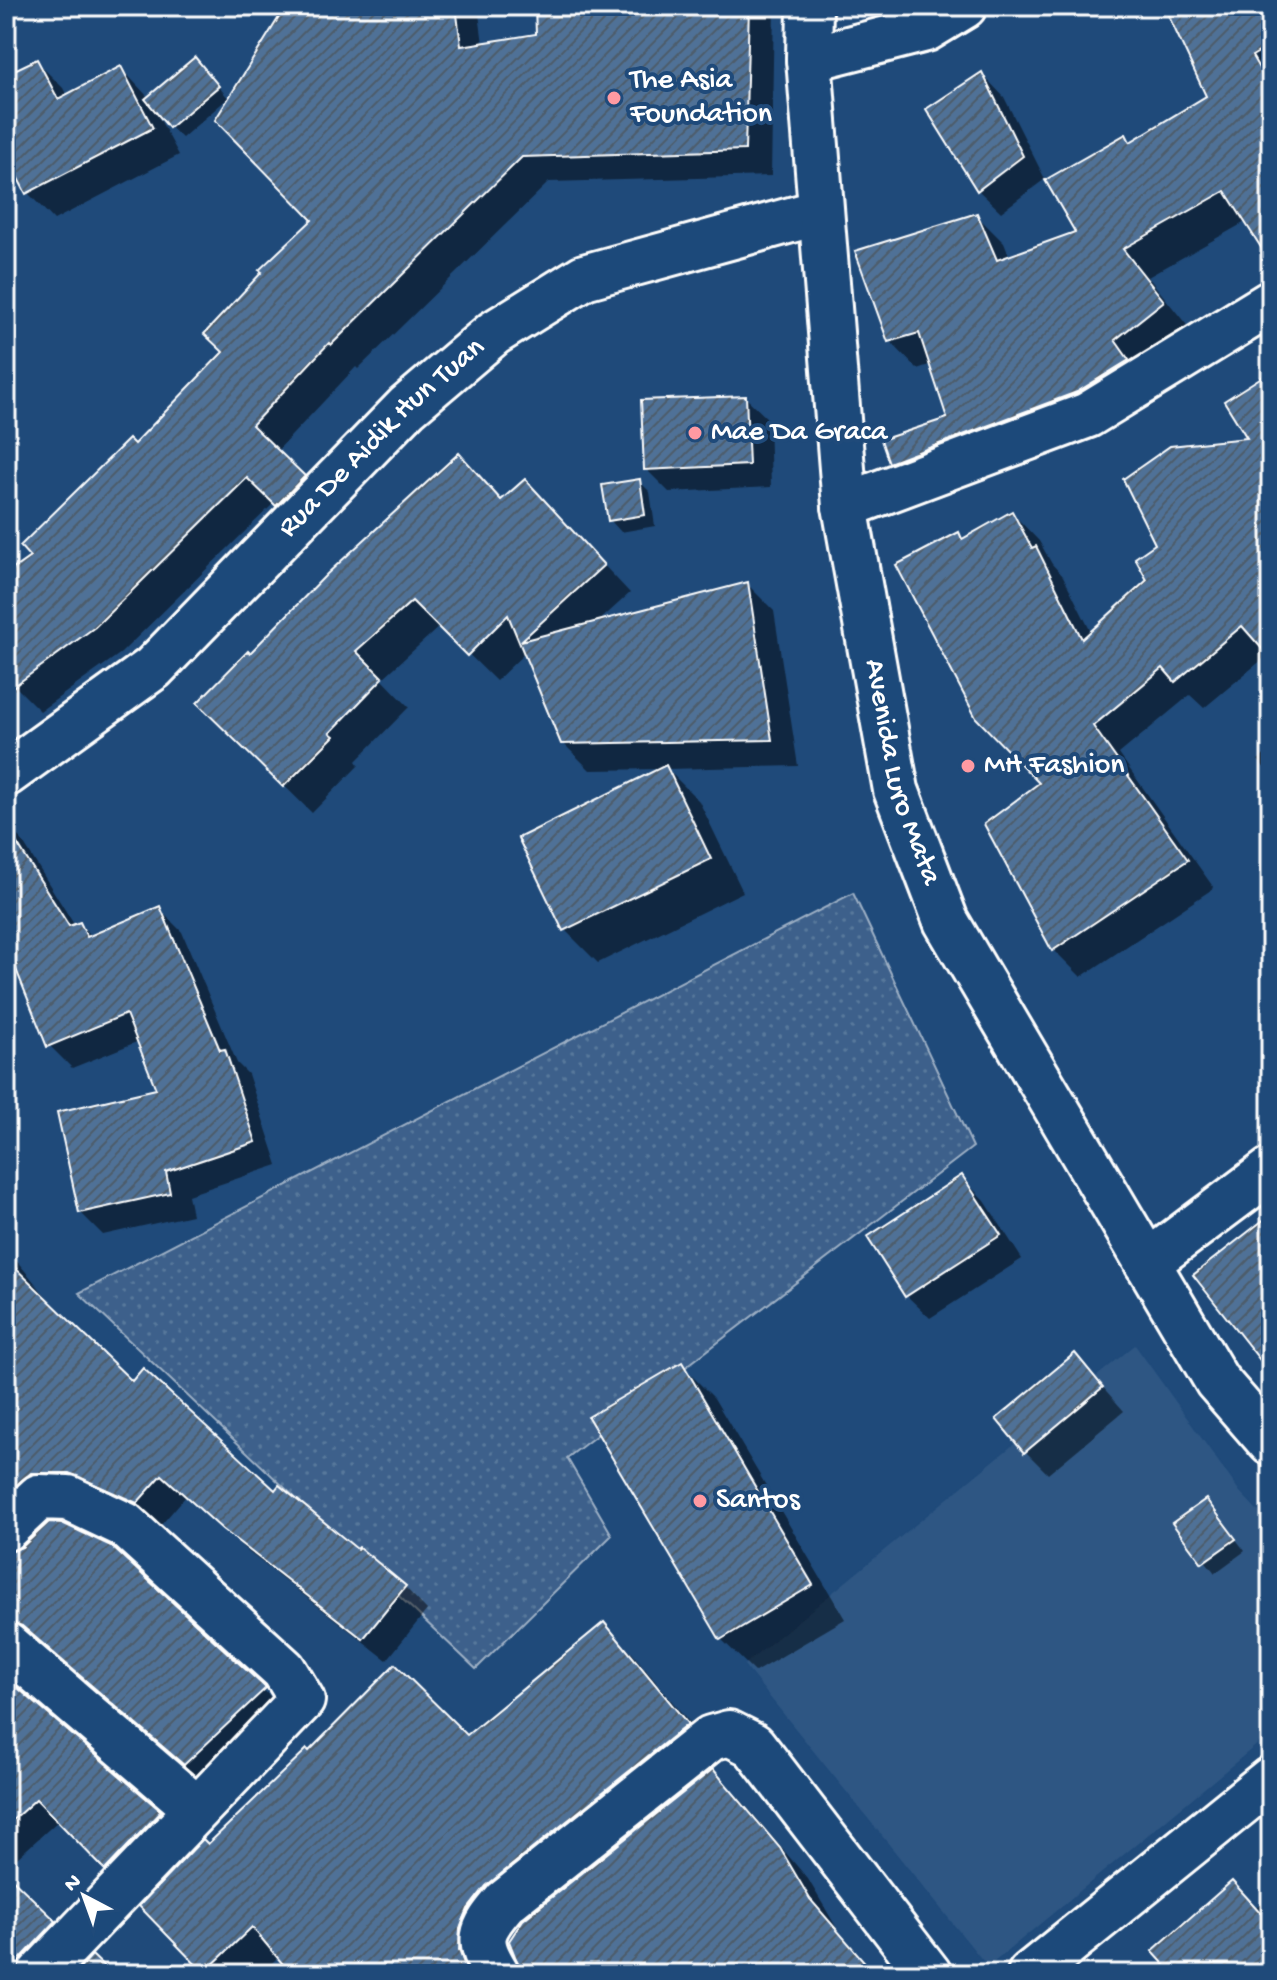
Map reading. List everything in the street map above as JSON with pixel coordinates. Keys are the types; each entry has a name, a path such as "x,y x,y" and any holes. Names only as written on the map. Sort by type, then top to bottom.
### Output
{"street":[{"name":"Avenida Luro Mata","path":"810,6 809,59 845,506 896,790 946,921 1217,1381 1271,1443"},
{"path":"809,59 926,29 964,6"},
{"name":"Rua De Aidik Hun Tuan","path":"6,774 153,668 407,407 494,333 584,277 820,212"},
{"path":"845,506 1088,415 1271,303"},
{"path":"1147,1263 1271,1170"},
{"path":"6,1528 39,1497 68,1498 125,1525 284,1670 302,1700 40,1974"},
{"path":"6,1645 197,1809"},
{"path":"497,1974 484,1953 485,1925 505,1902 711,1738 729,1733 753,1745 929,1974"},
{"path":"1030,1974 1271,1779"}],"shaded area":[{"path":"853,893 973,1147 567,1458 612,1535 476,1669 79,1293"},
{"path":"1135,1345 1240,1492 1271,1525 1271,1733 988,1967 744,1665"}],"building":[{"path":"286,6 456,6 461,46 536,34 535,6 749,6 745,150 522,157 331,345 329,343 252,425 305,476 276,506 247,478 95,627 6,692 6,574 30,557 20,546 129,439 134,444 223,352 204,334 262,272 259,270 312,220 215,120"},
{"path":"1164,6 1271,6 1271,45 1252,56 1271,89 1271,263 1225,191 1123,249 1164,301 1115,340 1129,360 1077,392 889,463 881,440 947,418 919,333 888,342 855,251 977,213 997,260 1075,232 1045,180 1126,134 1130,142 1206,96"},
{"path":"195,57 219,86 169,128 145,99"},
{"path":"37,59 58,99 121,66 153,128 26,194 6,155 6,74"},
{"path":"982,72 1023,156 977,191 926,109"},
{"path":"1271,371 1271,659 1242,626 1175,682 1163,668 1093,726 1188,860 1052,951 984,824 1039,783 976,718 896,565 959,532 962,539 1012,511 1032,548 1036,546 1082,639 1147,580 1135,558 1155,544 1123,479 1170,446 1247,438 1224,401"},
{"name":"Mae Da Graca","path":"746,396 749,465 644,470 641,400"},
{"path":"459,453 501,500 525,479 604,565 521,641 748,582 772,740 561,744 508,615 467,656 412,601 356,651 383,678 330,733 334,736 283,787 197,703 327,574"},
{"path":"640,479 645,515 608,521 602,485"},
{"path":"666,765 711,859 563,931 518,838"},
{"path":"6,826 69,926 80,922 87,937 160,906 220,1050 225,1049 256,1142 166,1172 170,1193 79,1213 57,1112 156,1089 126,1014 47,1047 6,944"},
{"path":"962,1175 1001,1235 905,1297 867,1237"},
{"path":"1271,1214 1271,1374 1193,1275"},
{"path":"6,1259 132,1381 143,1368 275,1490 279,1485 406,1586 363,1639 222,1529 162,1475 137,1503 69,1473 31,1473 6,1494"},
{"path":"1075,1353 1103,1387 1024,1453 996,1419"},
{"name":"Santos","path":"682,1362 813,1585 720,1640 588,1417"},
{"path":"1206,1499 1236,1539 1202,1563 1172,1523"},
{"path":"49,1522 62,1523 111,1546 266,1688 184,1765 22,1626 6,1621 6,1552 22,1547"},
{"path":"604,1622 688,1724 486,1886 468,1909 460,1929 459,1950 468,1974 291,1974 252,1927 204,1973 139,1906 203,1839 208,1844 307,1749 309,1751 395,1664 467,1735"},
{"path":"6,1678 161,1811 105,1870 36,1799 6,1826"},
{"path":"713,1769 780,1848 810,1899 875,1974 522,1974 509,1941 523,1920"},
{"path":"6,1873 56,1921 22,1957 16,1974 6,1974"},
{"path":"1232,1881 1271,1924 1271,1974 1173,1974 1152,1951"},
{"path":"92,1955 112,1974 75,1974"}],"place":[{"name":"The Asia Foundation","path":"614,98"},
{"name":"Mae Da Graca","path":"695,433"},
{"name":"MH Fashion","path":"968,766"},
{"name":"Santos","path":"700,1501"}]}
